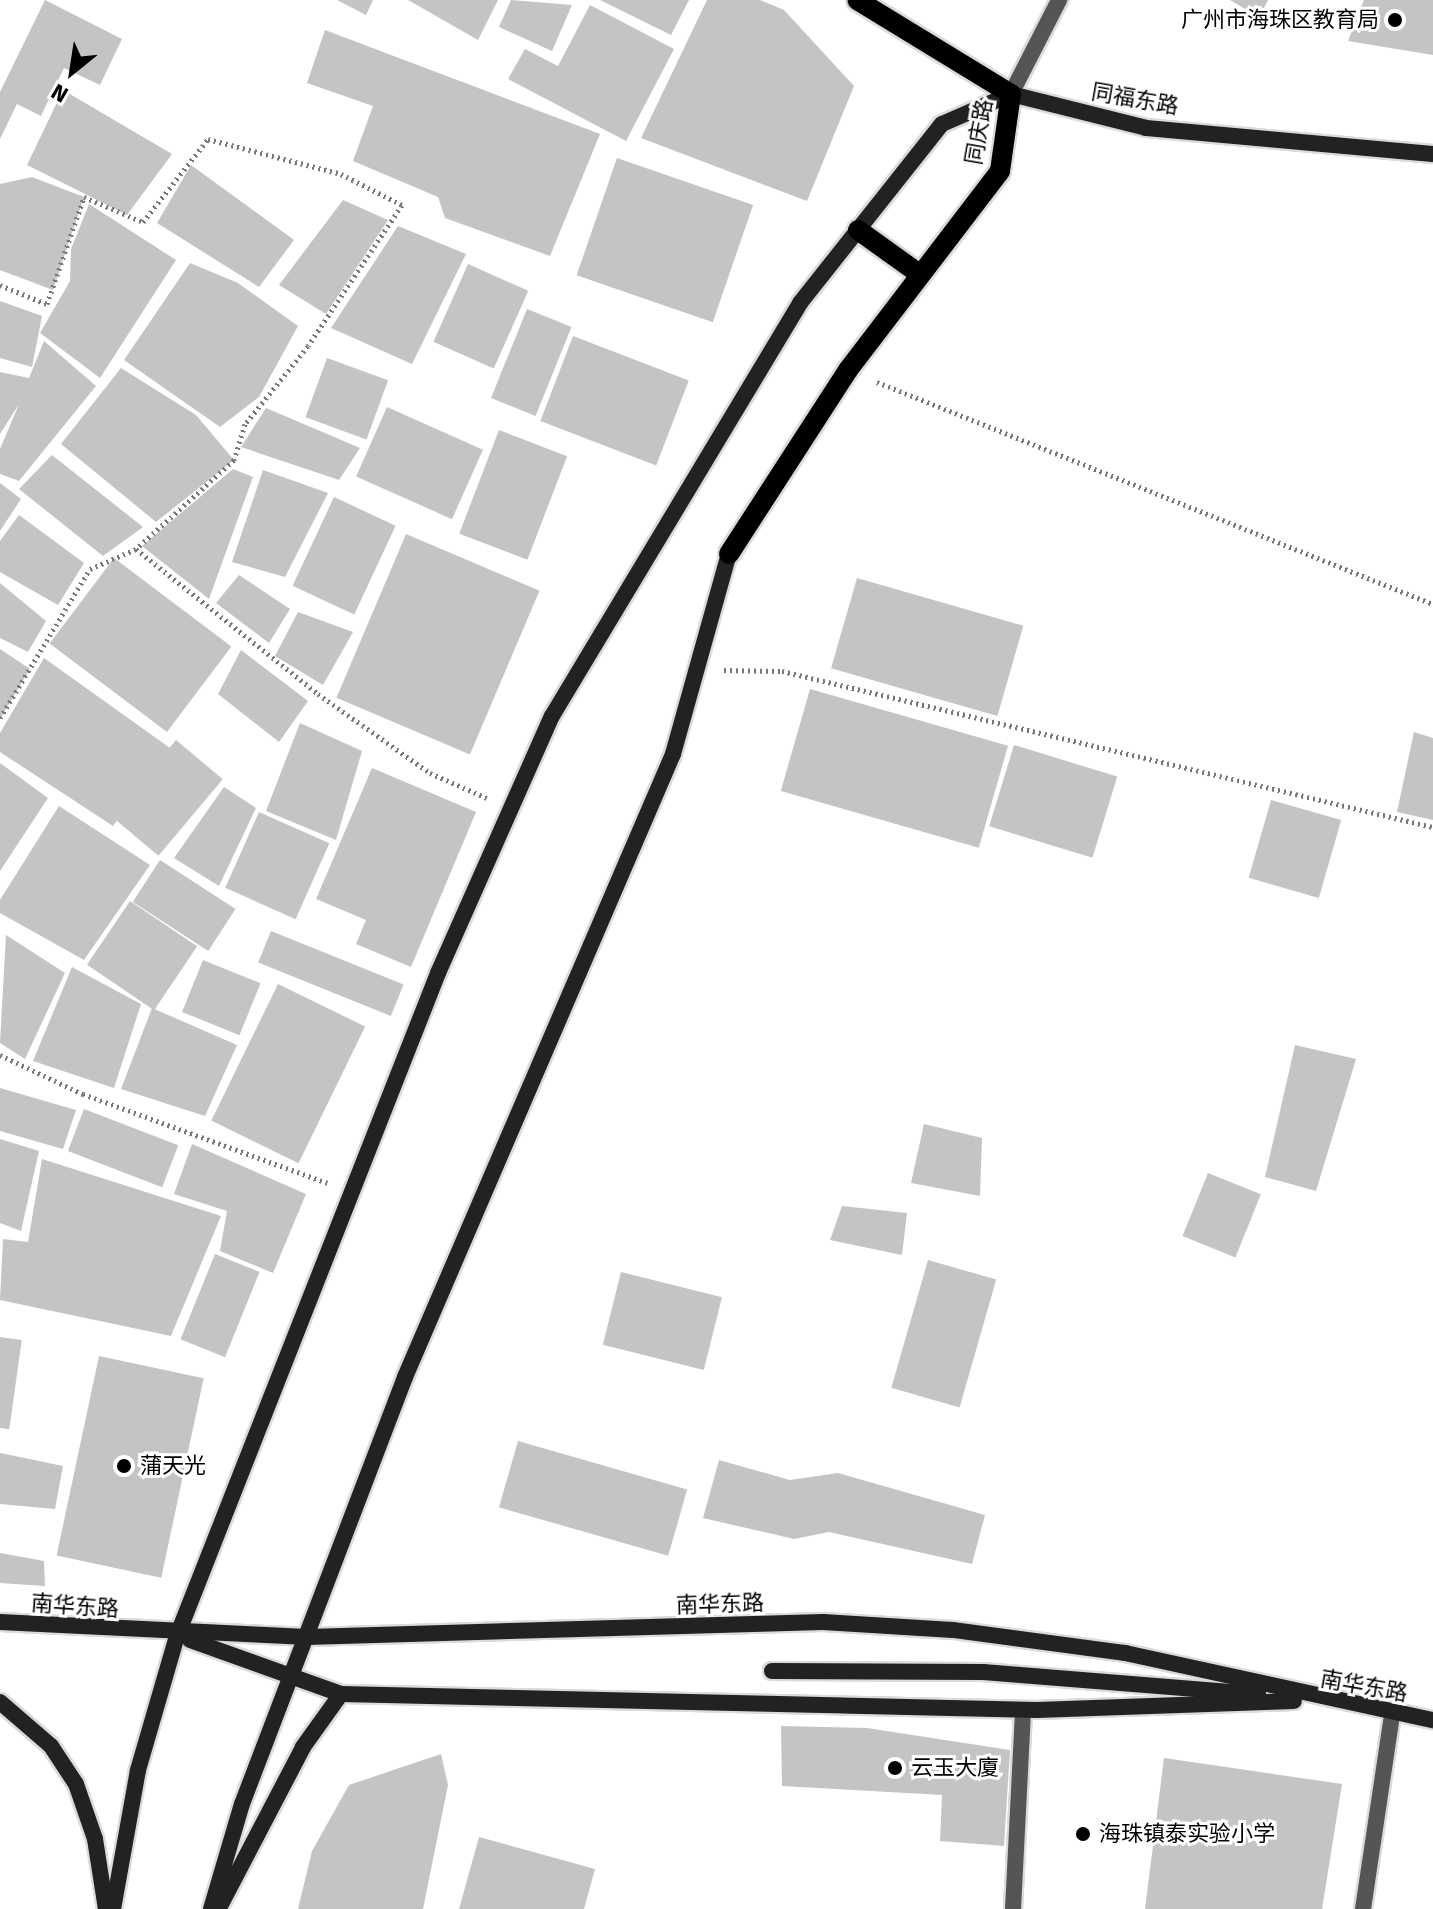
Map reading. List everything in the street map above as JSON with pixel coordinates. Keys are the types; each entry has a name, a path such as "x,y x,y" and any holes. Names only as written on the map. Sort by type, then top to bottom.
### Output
{"main road":[{"name":"同福东路","path":"857,0 1011,94"},
{"name":"同庆路","path":"729,554 848,370 918,273 1000,171 1011,94"},
{"path":"858,230 918,273"}],"street":[{"path":"1011,94 1059,0"},
{"name":"同福东路","path":"1011,94 1146,128 1433,154"},
{"name":"同庆路","path":"113,1909 138,1770 177,1636 348,1191 511,808 596,635 670,522 741,390 858,230 942,124 1011,94"},
{"path":"211,1909 291,1677 467,1229 650,811 699,670 729,554"},
{"name":"南华东路","path":"0,1622 177,1636 307,1637 823,1622 924,1628 1040,1637 1312,1700 1433,1720"},
{"path":"177,1636 341,1694 1023,1710 1312,1700"},
{"path":"772,1671 983,1672 1312,1700"},
{"path":"219,1909 303,1747 341,1694"},
{"path":"0,1702 51,1746 76,1784 95,1839 106,1909"},
{"path":"1013,1909 1023,1710"},
{"path":"1363,1909 1392,1715"}],"path":[{"path":"0,285 47,304 84,197 143,222 208,139 341,174 402,205 308,346 245,424 234,460 136,549 90,569 0,718"},
{"path":"848,370 1433,604"},
{"path":"136,549 430,773 511,808"},
{"path":"699,670 782,671 1433,827"},
{"path":"0,1055 83,1094 348,1191"}],"building":[{"path":"45,0 122,39 100,85 64,68 41,116 17,104 0,139 0,92"},
{"path":"337,0 373,0 366,15"},
{"path":"408,0 498,0 478,40"},
{"path":"511,0 572,5 552,51 499,27"},
{"path":"600,0 689,0 671,35"},
{"path":"707,0 760,0 784,10 854,86 807,201 641,138"},
{"path":"1230,0 1268,0 1259,17"},
{"name":"广州市海珠区教育局","path":"1364,0 1433,0 1433,55 1348,41"},
{"path":"590,5 674,49 626,141 508,79 525,49 558,66"},
{"path":"325,30 600,134 550,256 445,218 438,197 353,161 373,106 307,83"},
{"path":"63,90 172,154 127,215 27,165"},
{"path":"617,158 753,205 713,322 577,275"},
{"path":"191,165 294,240 259,287 157,223"},
{"path":"32,177 84,197 53,290 0,270 0,184"},
{"path":"343,200 388,220 326,314 279,285"},
{"path":"89,204 176,260 100,378 40,333 70,281 71,249"},
{"path":"398,226 466,254 412,364 331,328"},
{"path":"190,263 238,283 298,326 259,397 220,427 124,360"},
{"path":"468,264 528,291 494,368 433,342"},
{"path":"0,301 42,316 32,367 0,358"},
{"path":"527,309 572,327 536,416 491,398"},
{"path":"573,336 689,380 656,465 540,421"},
{"path":"44,341 96,386 19,481 0,474 0,449 19,404 0,434 0,372 29,378"},
{"path":"327,358 388,380 367,439 305,417"},
{"path":"121,368 196,415 234,460 156,522 61,444"},
{"path":"387,407 483,450 452,519 356,476"},
{"path":"266,408 360,448 339,480 241,447"},
{"path":"499,430 567,456 527,560 459,534"},
{"path":"52,455 143,527 103,556 19,489"},
{"path":"233,469 253,477 209,599 142,546"},
{"path":"263,470 328,493 285,577 232,562"},
{"path":"0,483 21,499 0,531"},
{"path":"334,497 396,526 354,615 293,586"},
{"path":"19,515 84,563 58,605 0,572 0,541"},
{"path":"406,534 539,591 470,755 336,698"},
{"path":"114,558 231,646 167,732 50,643"},
{"path":"239,575 290,609 269,643 216,603"},
{"path":"857,578 1023,626 997,716 831,668"},
{"path":"0,583 46,621 28,652 0,638"},
{"path":"298,612 353,632 323,685 275,656"},
{"path":"0,649 30,669 0,719"},
{"path":"241,650 308,701 279,742 218,694"},
{"path":"44,658 170,748 113,826 0,752 0,733"},
{"path":"810,689 1008,746 979,848 781,791"},
{"path":"300,723 362,751 336,840 266,811"},
{"path":"1414,732 1433,738 1433,820 1397,812"},
{"path":"176,740 223,779 158,856 112,817"},
{"path":"1014,745 1117,777 1092,858 989,826"},
{"path":"0,763 48,798 0,871"},
{"path":"372,768 476,812 411,967 356,944 366,920 316,899"},
{"path":"224,787 256,808 219,886 174,858"},
{"path":"1271,800 1341,820 1319,898 1249,878"},
{"path":"59,806 150,865 84,960 0,913 0,900"},
{"path":"259,812 329,843 296,919 225,888"},
{"path":"160,860 235,909 208,951 133,902"},
{"path":"130,901 197,946 154,1010 87,965"},
{"path":"271,931 404,985 391,1016 258,963"},
{"path":"6,935 65,973 25,1059 0,1043"},
{"path":"203,960 260,983 240,1035 182,1012"},
{"path":"72,967 141,1004 114,1088 33,1061"},
{"path":"278,984 365,1027 299,1163 211,1121"},
{"path":"152,1008 237,1045 205,1116 121,1089"},
{"path":"1295,1045 1356,1059 1316,1191 1265,1177"},
{"path":"0,1088 76,1110 63,1149 0,1131"},
{"path":"84,1109 178,1145 162,1187 68,1151"},
{"path":"924,1124 982,1138 980,1196 911,1183"},
{"path":"0,1139 39,1151 21,1231 0,1223"},
{"path":"192,1144 306,1194 273,1273 220,1251 227,1211 174,1194"},
{"path":"42,1159 221,1216 171,1336 0,1300 3,1239 28,1242"},
{"path":"1208,1173 1261,1194 1235,1257 1183,1236"},
{"path":"842,1206 907,1213 902,1255 830,1240"},
{"path":"215,1254 260,1272 225,1357 181,1339"},
{"path":"928,1260 996,1280 960,1407 891,1388"},
{"path":"621,1272 722,1297 704,1370 603,1345"},
{"path":"0,1337 22,1340 9,1429 0,1428"},
{"name":"蒲天光","path":"99,1356 204,1378 161,1578 57,1556"},
{"path":"518,1441 687,1490 668,1556 499,1507"},
{"path":"0,1453 63,1466 55,1509 0,1504"},
{"path":"719,1460 790,1480 838,1473 985,1515 972,1564 829,1532 794,1539 703,1518"},
{"path":"0,1553 44,1561 45,1586 0,1583"},
{"name":"云玉大廈","path":"781,1726 867,1728 1010,1750 1004,1846 940,1841 942,1795 782,1786"},
{"path":"441,1754 448,1785 423,1909 298,1909 312,1851 349,1785"},
{"path":"1164,1758 1342,1784 1322,1909 1145,1909"},
{"path":"479,1837 595,1869 584,1909 459,1909"}],"place":[{"name":"广州市海珠区教育局","path":"1395,20"},
{"name":"蒲天光","path":"124,1466"},
{"name":"云玉大廈","path":"895,1768"},
{"name":"海珠镇泰实验小学","path":"1083,1834"}]}
